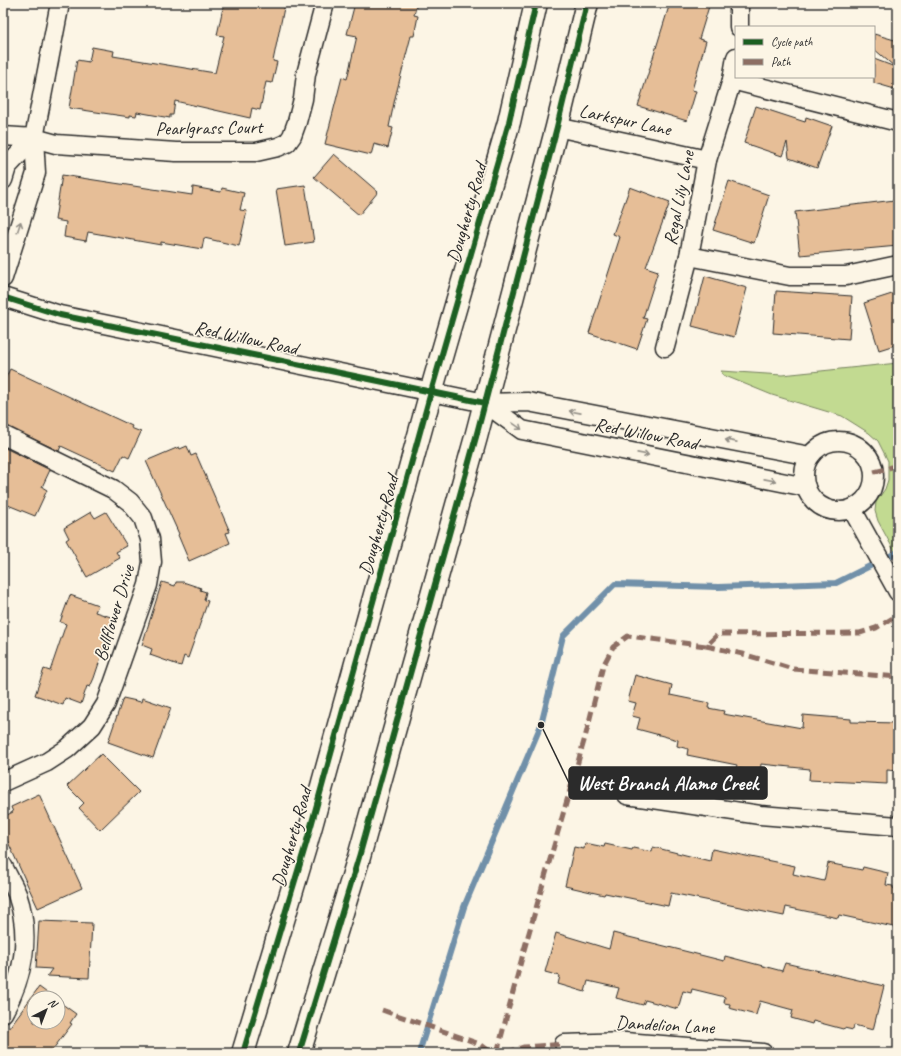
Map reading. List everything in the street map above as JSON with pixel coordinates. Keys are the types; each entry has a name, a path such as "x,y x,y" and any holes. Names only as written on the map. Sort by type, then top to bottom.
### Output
{"main road":[{"name":"Dougherty Road","path":"243,1053 308,836 509,122 536,3"},
{"path":"299,1053 359,857 485,403 557,127 587,3"}],"street":[{"path":"3,278 36,174 34,138 60,3"},
{"name":"Pearlgrass Court","path":"3,136 34,138 56,144 176,152 256,152 278,147 287,143 292,136 297,122 303,99 306,74 325,3"},
{"path":"739,3 739,26"},
{"name":"Regal Lily Lane","path":"665,347 689,256 707,160 732,80 735,63"},
{"path":"732,80 898,122"},
{"name":"Larkspur Lane","path":"557,127 707,160"},
{"path":"3,180 7,167 34,138"},
{"path":"689,256 790,276 846,276 898,265"},
{"name":"Red Willow Road","path":"3,297 60,315 485,403 528,402 810,456"},
{"name":"Red Willow Road","path":"485,403 522,430 806,487"},
{"name":"Bellflower Drive","path":"3,435 113,489 130,502 143,518 150,540 152,562 148,585 106,704 95,721 68,749 47,762 3,782"},
{"path":"838,441 848,442 857,446 866,453 874,472 874,481 866,498 852,509 843,511 824,508 813,499 806,487 804,471 810,456 818,448 827,443 838,441"},
{"path":"852,509 864,528 898,592"},
{"path":"627,794 760,815 898,826"},
{"path":"3,866 16,893 21,911 24,952 14,993 3,1013"},
{"name":"Dandelion Lane","path":"564,1044 625,1042 763,1053"}],"green space":[{"path":"898,363 898,558 878,521 875,511 876,502 885,489 888,480 888,461 878,441 869,433 842,416 772,395 723,375 721,371 782,375"}],"building":[{"path":"224,3 285,3 273,61 277,62 272,83 266,82 260,110 252,108 250,118 175,101 173,115 170,115 170,118 137,112 136,116 130,115 130,117 69,108 77,60 89,62 92,47 114,51 113,56 215,73 224,36 217,35"},
{"path":"355,3 417,3 414,15 418,16 414,36 411,36 395,98 389,127 393,128 388,148 374,144 371,155 325,144 342,77 347,79 357,36 347,34"},
{"path":"670,3 710,3 699,39 706,41 692,90 696,91 687,121 638,106"},
{"path":"875,34 898,41 898,90 874,83 875,59 895,67 875,50"},
{"path":"756,106 805,122 806,117 832,126 817,168 789,158 787,142 782,156 744,143"},
{"path":"334,154 378,192 359,215 314,177"},
{"path":"62,175 192,195 193,187 221,192 222,188 244,193 240,210 247,211 239,246 204,238 202,249 161,242 161,245 88,232 86,241 64,237 66,222 55,220"},
{"path":"729,181 769,195 754,243 713,230"},
{"path":"305,185 314,242 285,246 276,189"},
{"path":"630,187 670,202 646,267 658,271 643,318 647,319 637,349 589,333 620,237 613,234"},
{"path":"895,200 898,246 800,255 795,212"},
{"path":"705,276 747,288 734,337 692,326"},
{"path":"776,291 852,296 849,339 773,333"},
{"path":"898,292 898,344 879,350 864,303"},
{"path":"10,369 132,426 131,428 141,432 129,458 123,455 115,471 61,446 59,451 3,425 3,383"},
{"path":"187,446 191,456 196,454 230,532 226,533 230,543 189,561 178,535 179,534 146,461 179,447 180,449"},
{"path":"3,447 50,470 42,487 47,490 35,516 3,503"},
{"path":"91,512 95,518 106,512 127,546 116,552 120,558 87,577 66,540 69,538 64,528"},
{"path":"162,582 175,586 176,582 183,582 201,588 200,590 206,592 204,600 208,601 188,658 184,656 181,666 150,655 152,649 142,645"},
{"path":"70,595 98,605 95,612 114,618 94,678 90,687 87,686 81,704 65,698 63,705 35,695 44,669 50,671 66,624 60,622"},
{"path":"635,675 672,685 670,695 709,703 708,708 724,711 723,714 802,728 803,715 851,719 851,722 898,723 898,771 887,770 887,784 809,780 810,769 761,764 760,772 736,768 737,765 687,755 688,749 677,746 678,740 637,729 640,718 632,716 636,703 628,701"},
{"path":"123,698 141,702 142,698 171,708 153,758 108,742"},
{"path":"101,754 139,792 100,830 79,808 84,803 67,786"},
{"path":"39,794 82,888 38,908 3,831 3,817 13,812 11,807"},
{"path":"585,843 604,847 605,844 632,850 633,848 652,852 653,847 710,861 712,849 795,866 793,874 824,881 828,863 862,870 863,867 888,873 886,885 893,886 893,888 898,890 898,928 839,915 838,918 786,907 784,916 671,893 668,906 605,893 604,895 565,886 574,847 584,849"},
{"path":"39,921 92,923 89,978 47,976 52,969 36,968"},
{"path":"556,933 609,949 613,933 724,961 725,956 782,971 785,963 884,986 873,1030 854,1025 853,1030 843,1029 813,1021 812,1024 791,1018 793,1010 760,1001 756,1015 729,1008 730,1004 724,1003 725,997 692,989 691,993 683,991 678,1009 645,1000 643,1005 616,998 619,988 588,981 585,992 558,984 560,976 545,972"},
{"path":"26,1005 26,1030 66,1030 66,1007 76,1014 70,1023 72,1024 50,1053 3,1053 3,1036"}],"waterway":[{"path":"419,1053 464,907 541,725 563,636 615,584 718,587 836,583 898,552"}],"marked path":[{"path":"874,472 887,469 898,464"},
{"path":"497,1053 524,950 586,734 603,666 613,647 628,636 706,646 718,634 860,633 876,628 898,615"},
{"path":"706,646 743,654 793,669 898,677"},
{"path":"574,777 592,787 627,795"},
{"path":"382,1010 480,1044 492,1053"},
{"path":"505,1053 524,1047 564,1044"}],"cycle path":[{"path":"243,1053 306,844 431,392 509,122 536,3"},
{"path":"299,1053 359,857 476,437 557,127 587,3"},
{"path":"3,297 60,315 485,403"}],"place":[{"name":"West Branch Alamo Creek","path":"541,725"}]}
